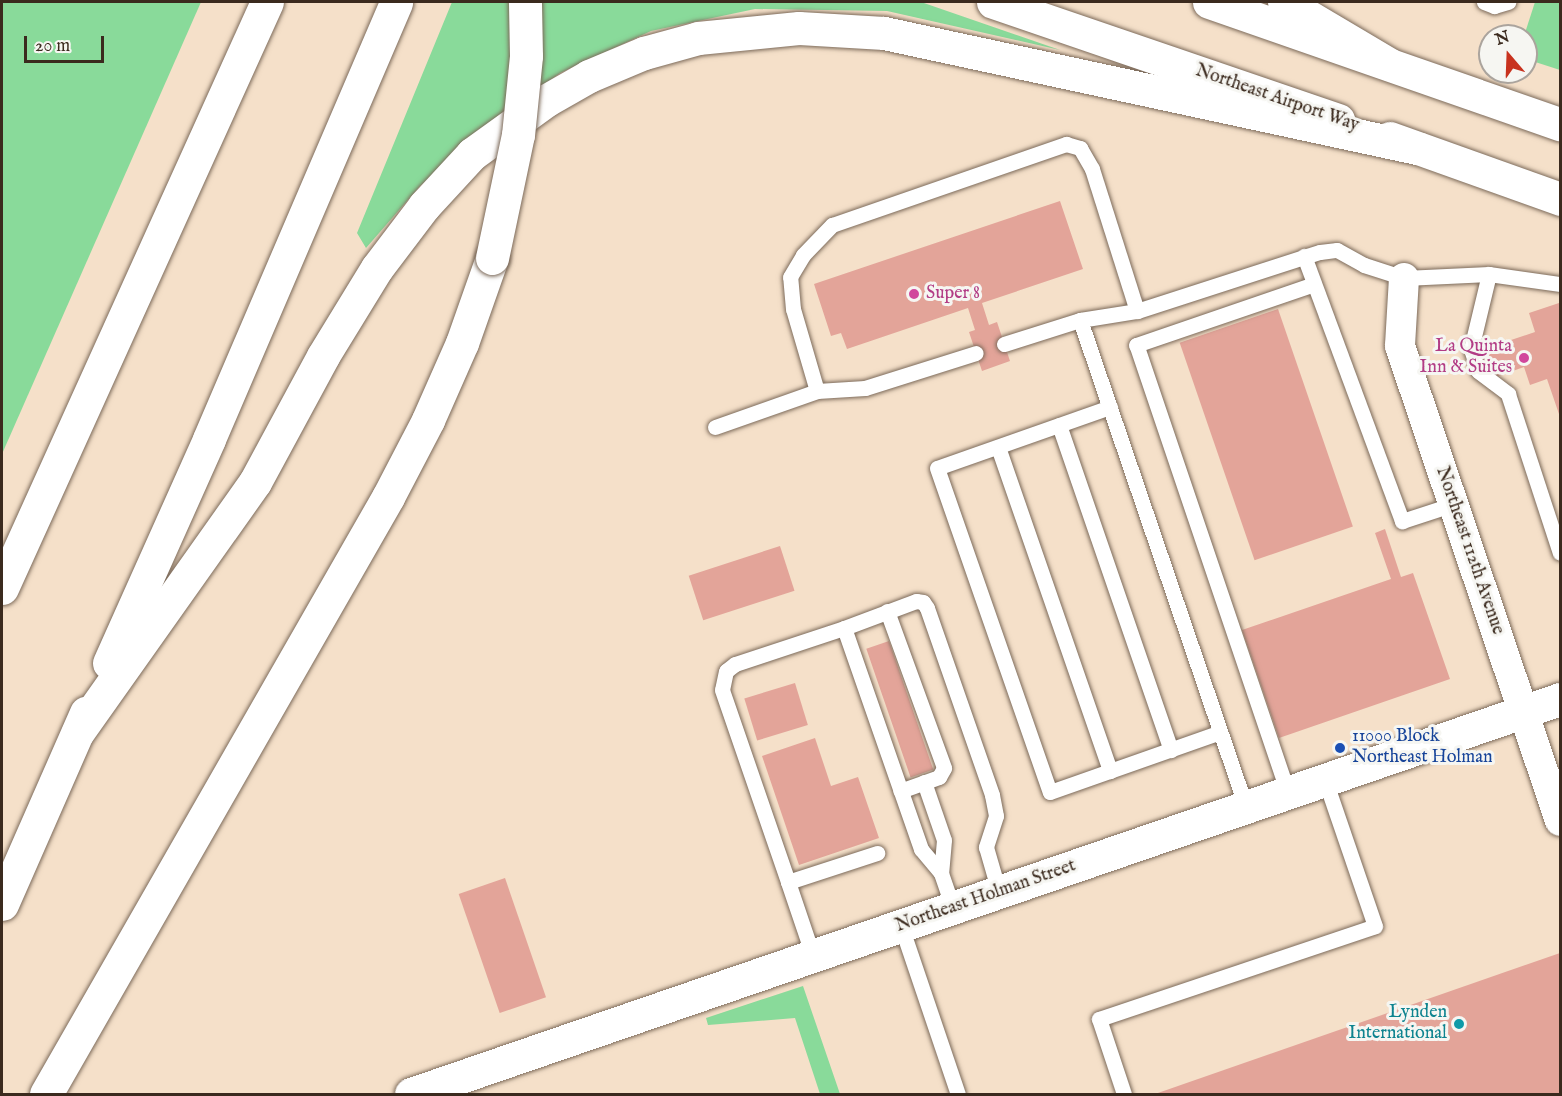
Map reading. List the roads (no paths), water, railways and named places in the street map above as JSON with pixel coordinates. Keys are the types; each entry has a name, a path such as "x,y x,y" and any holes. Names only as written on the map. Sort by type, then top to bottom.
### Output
{"main road":[{"path":"2,588 267,2"},
{"path":"2,904 214,429 396,2"},
{"path":"46,1095 398,478 462,343 492,258 518,135 526,56 525,2"},
{"name":"Northeast Airport Way","path":"993,2 1560,199"},
{"path":"1209,2 1560,124"},
{"path":"1284,2 1389,64"},
{"path":"78,732 255,482 323,356 377,268 424,206 472,154 589,76 644,53 709,37 799,28 884,33 1417,148"},
{"name":"Northeast Holman Street","path":"420,1093 1560,699"}],"street":[{"name":"Northeast 112th Avenue","path":"1404,278 1400,346 1560,821"}],"lane":[{"path":"1484,2 1494,6 1508,2"},
{"path":"817,391 793,309 790,277 803,255 832,225 1066,144 1080,148 1092,169 1137,311"},
{"path":"1004,344 1080,320 1137,311 1304,256 1337,250 1364,265 1404,278 1489,274 1560,284"},
{"path":"1304,256 1402,521 1454,504"},
{"path":"1489,274 1471,349 1478,371 1508,394 1560,552"},
{"path":"1288,793 1136,345 1314,284"},
{"path":"1080,320 1246,807"},
{"path":"715,427 817,391 865,388 975,353"},
{"path":"1110,407 937,468 1050,792 1220,732"},
{"path":"1059,425 1171,750"},
{"path":"998,447 1110,771"},
{"path":"813,956 722,680 735,664 844,628 916,601 923,602 927,608 995,805 996,816 986,846 999,892"},
{"path":"887,612 944,768 939,777 900,791"},
{"path":"844,628 921,849 941,873 953,908"},
{"path":"1124,1095 1098,1019 1375,926 1324,780"},
{"path":"924,782 944,840 941,873"},
{"path":"788,882 877,853"},
{"path":"901,926 958,1095"}],"place":[{"name":"Super 8","path":"914,294"},
{"name":"La Quinta Inn & Suites","path":"1524,358"},
{"name":"11000 Block Northeast Holman","path":"1340,748"},
{"name":"Lynden International","path":"1459,1024"}]}
